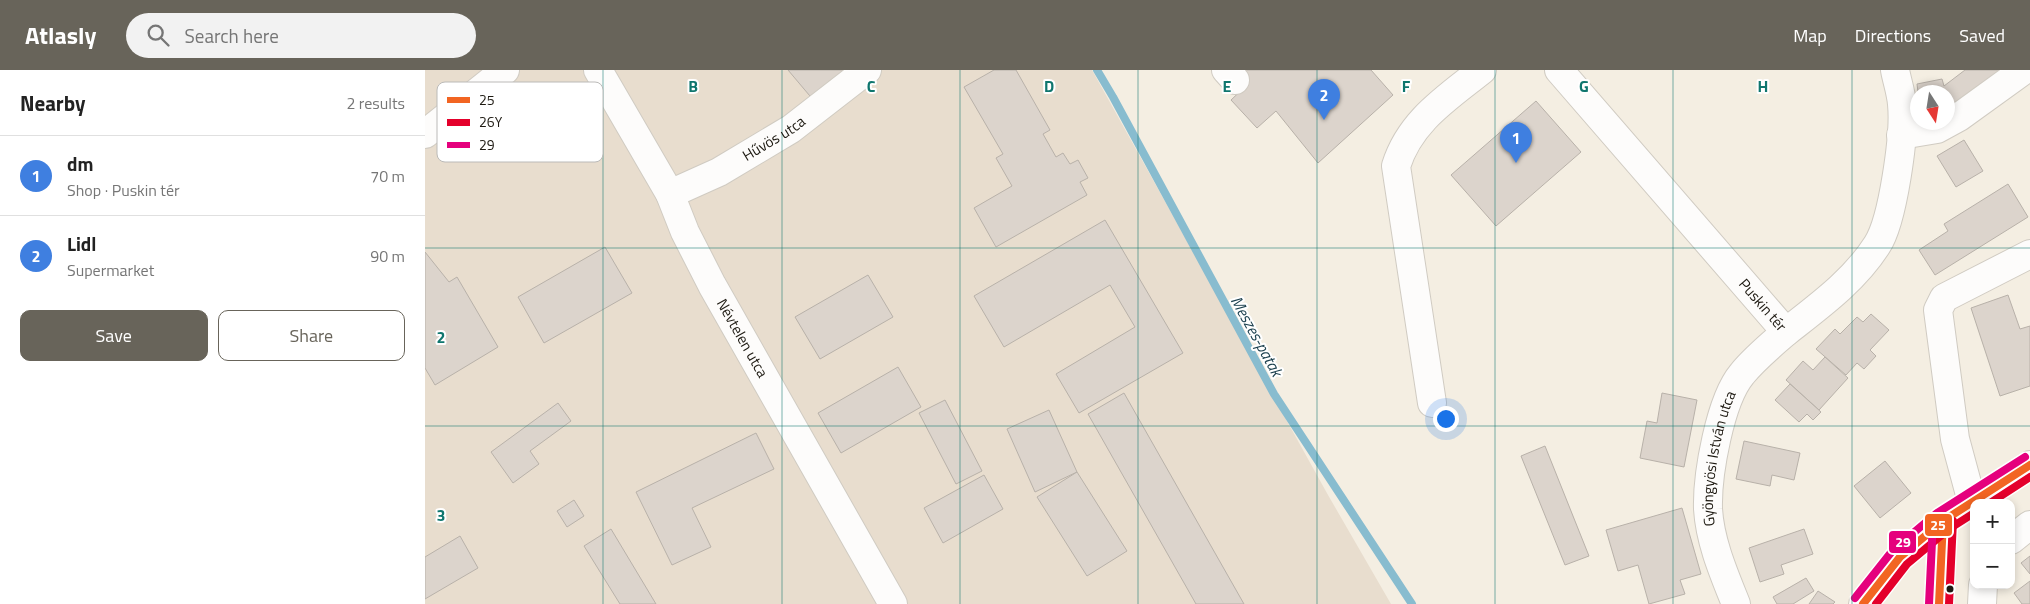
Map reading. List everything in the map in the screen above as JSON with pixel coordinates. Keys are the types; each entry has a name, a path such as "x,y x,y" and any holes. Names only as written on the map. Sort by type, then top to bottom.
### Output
{"street":[{"path":"490,82 505,70"},
{"name":"Névtelen utca","path":"598,70 670,194 685,232 712,285 893,604"},
{"name":"Hűvös utca","path":"670,194 719,172 791,129 867,70"},
{"path":"1432,403 1396,166 1402,146 1424,117 1482,70"},
{"name":"Puskin tér","path":"1559,70 1786,332 1837,292 1877,244 1891,203 1900,158 1902,104 1895,70"},
{"path":"1901,135 1937,129 1959,118 2024,70"},
{"path":"425,134 437,124"},
{"path":"1971,499 1955,439 1938,310 1944,298 2030,254"},
{"name":"Gyöngyösi István utca","path":"1736,604 1718,558 1708,510 1712,464 1721,418 1741,375 1786,332"},
{"path":"1977,499 2030,465"},
{"path":"1863,604 1900,557 1943,521 1970,503"},
{"path":"1939,604 1943,521"},
{"path":"2015,537 2030,525"},
{"path":"1982,604 1983,589"}],"shaded area":[{"path":"425,70 1092,70 1328,495 1391,604 425,604"}],"building":[{"path":"788,70 853,70 815,102"},
{"path":"994,70 1016,70 1050,130 1043,134 1056,157 1063,153 1070,164 1078,160 1088,178 1080,182 1087,195 996,247 974,208 1012,186 996,158 1003,154 964,87"},
{"path":"1236,70 1371,70 1393,95 1318,163 1276,111 1257,128 1231,100 1248,84"},
{"path":"1965,70 2008,70 1955,108 1955,85 1945,85"},
{"path":"1942,79 1944,85 1917,85 1917,84"},
{"path":"1536,101 1581,152 1496,226 1451,175"},
{"path":"1964,140 1983,171 1956,187 1937,156"},
{"path":"2008,184 2028,217 1935,275 1919,250 1948,231 1944,224"},
{"path":"1105,220 1183,353 1079,413 1056,374 1135,327 1110,285 1004,347 974,296"},
{"path":"605,247 632,293 544,343 518,297"},
{"path":"425,252 449,282 457,277 498,347 435,385 425,368"},
{"path":"868,275 893,317 820,359 795,317"},
{"path":"2008,295 2020,329 2030,326 2030,386 2000,396 1971,308"},
{"path":"1871,314 1889,330 1870,350 1876,356 1864,369 1857,363 1846,375 1816,349 1835,329 1840,334 1857,317 1863,322"},
{"path":"1825,357 1848,378 1819,410 1786,380 1803,361 1813,370"},
{"path":"898,367 921,407 841,453 818,413"},
{"path":"1790,384 1821,412 1813,420 1807,414 1799,422 1775,400"},
{"path":"1124,393 1244,604 1196,604 1088,414"},
{"path":"1662,393 1697,400 1684,467 1640,458 1647,421 1657,423"},
{"path":"945,400 982,471 956,484 919,413"},
{"path":"558,403 571,421 530,451 539,464 513,483 491,452"},
{"path":"1049,410 1077,472 1035,492 1007,429"},
{"path":"756,433 774,469 692,508 711,547 672,565 636,492"},
{"path":"1744,441 1800,453 1794,480 1772,475 1770,486 1736,479"},
{"path":"1545,446 1589,556 1565,565 1521,456"},
{"path":"1885,461 1911,493 1880,518 1854,486"},
{"path":"1077,472 1127,551 1087,576 1037,497"},
{"path":"984,475 1003,509 943,543 924,508"},
{"path":"574,500 584,516 567,527 557,511"},
{"path":"1682,508 1701,574 1680,580 1685,594 1649,604 1638,565 1618,571 1606,530"},
{"path":"611,529 656,604 620,604 584,546"},
{"path":"1804,529 1813,554 1781,565 1784,574 1760,582 1749,548"},
{"path":"460,536 478,568 425,599 425,557"},
{"path":"2030,556 2030,574 2021,563"},
{"path":"1806,578 1814,591 1793,604 1777,604 1773,597"},
{"path":"2030,581 2030,604 2022,604 2014,593"},
{"path":"1818,591 1835,602 1833,604 1809,604"}],"waterway":[{"name":"Meszes-patak","path":"1097,70 1274,394 1412,604"}],"transit line":[{"name":"29","path":"1855,598 1893,550 1937,513 2025,457"},
{"name":"25","path":"1863,604 1900,557 1943,521 2030,465"},
{"name":"26Y","path":"1996,499 2030,477"},
{"name":"26Y","path":"1876,604 1907,564 1949,529 1970,516"},
{"name":"29","path":"1929,604 1933,521"},
{"name":"25","path":"1939,604 1943,521"},
{"name":"26Y","path":"1949,604 1953,521"}],"place":[{"name":"Lidl","path":"1324,120"},
{"name":"dm","path":"1516,163"}]}
